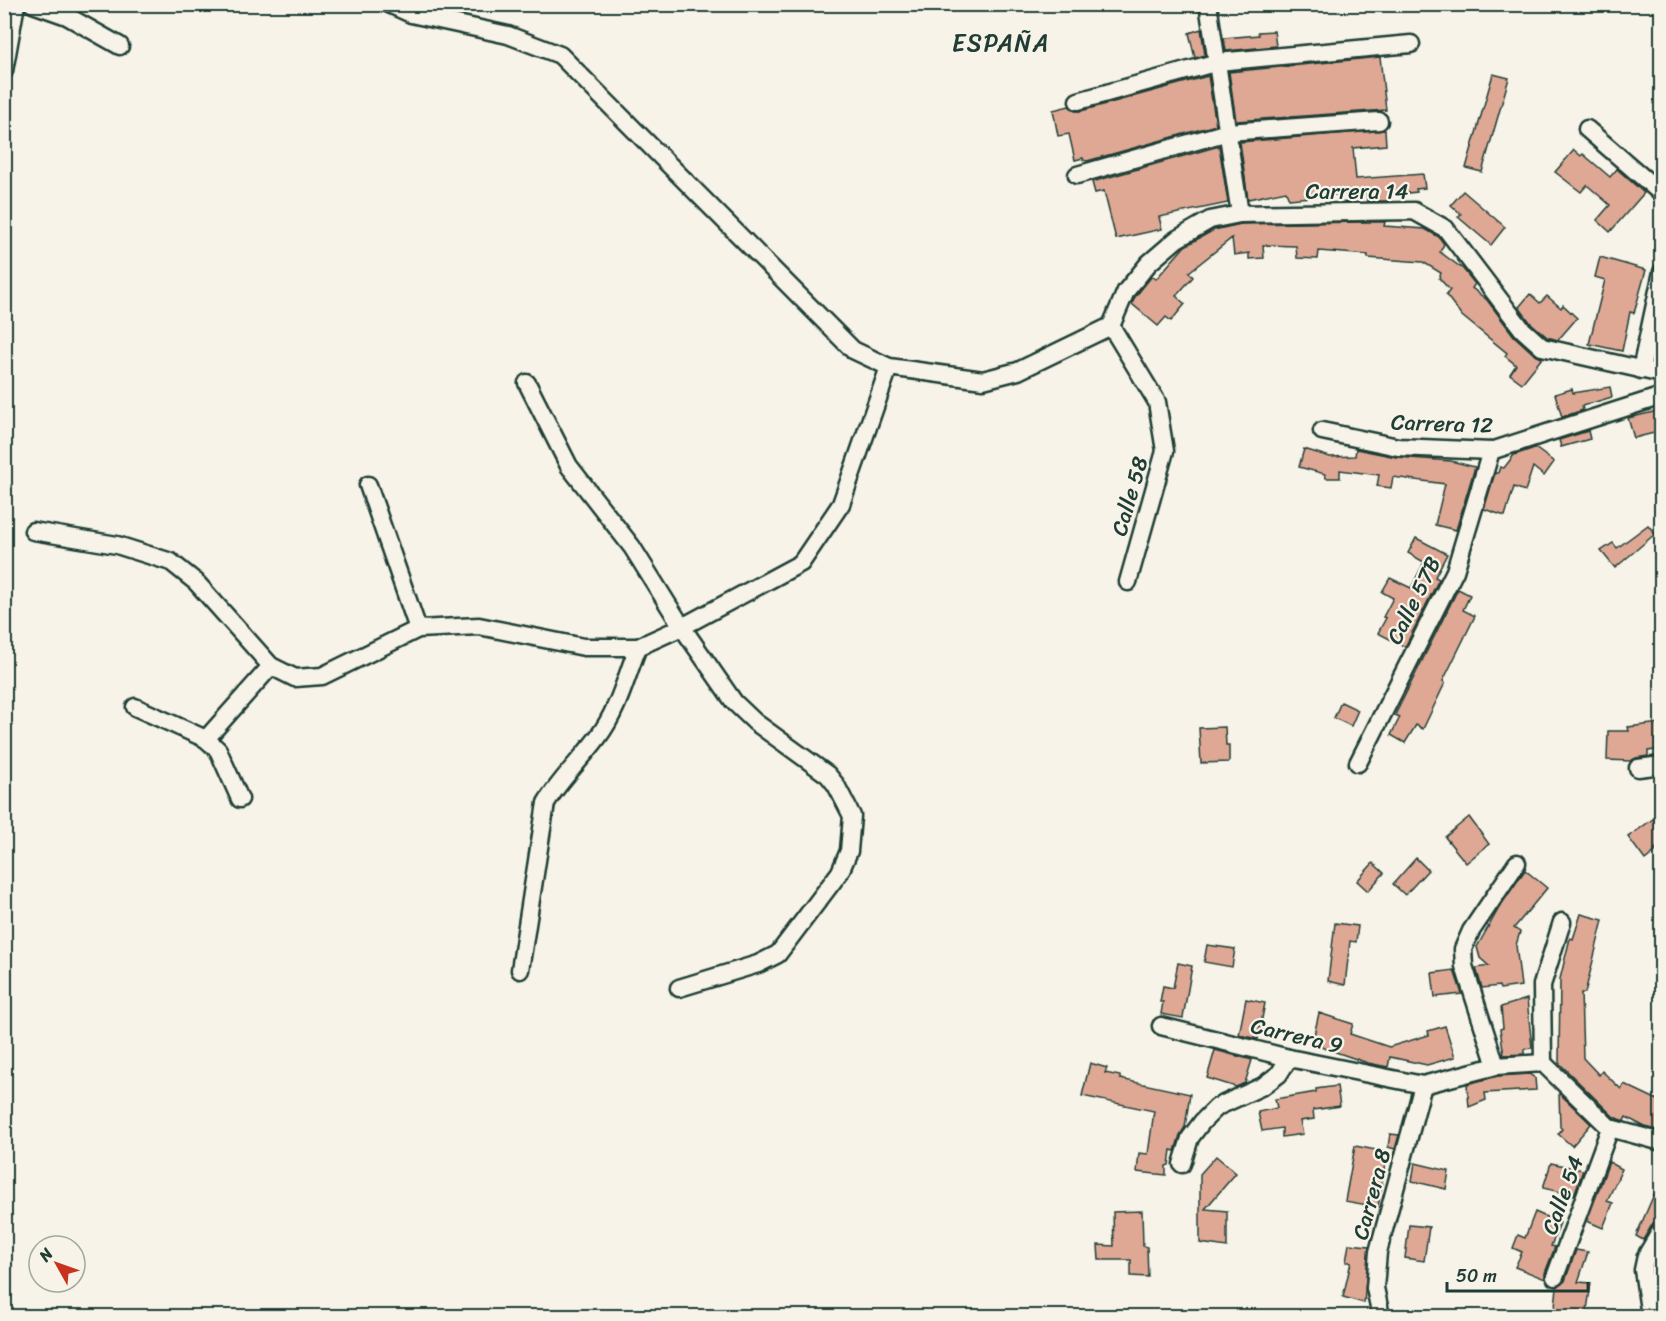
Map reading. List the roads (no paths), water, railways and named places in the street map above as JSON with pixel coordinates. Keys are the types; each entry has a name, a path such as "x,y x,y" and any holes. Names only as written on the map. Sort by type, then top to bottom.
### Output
{"street":[{"path":"4,71 16,4"},
{"path":"33,4 68,16 120,46"},
{"path":"389,4 411,14 508,35 560,55 853,350 889,367 983,380 1018,371 1110,326"},
{"path":"1208,4 1240,214"},
{"path":"1078,101 1218,62 1411,44"},
{"path":"1077,175 1228,132 1379,121"},
{"path":"1587,129 1662,194"},
{"name":"Carrera 14","path":"1110,326 1126,291 1149,263 1177,238 1210,220 1240,214 1414,210 1446,229 1522,329 1542,347 1662,374"},
{"path":"1641,370 1662,272"},
{"name":"Calle 58","path":"1110,326 1157,402 1165,451 1128,582"},
{"path":"33,531 117,545 171,562 196,582 271,666 295,678 322,676 418,629 479,626 584,647 638,647 682,627 801,563 841,504 889,367"},
{"path":"527,383 569,466 632,547 682,627 734,702 755,722 828,775 836,785 852,816 849,851 840,872 778,954 758,964 679,988"},
{"name":"Carrera 12","path":"1322,431 1398,447 1491,451 1662,396"},
{"name":"Calle 57B","path":"1358,763 1455,571 1491,451"},
{"path":"368,485 418,629"},
{"path":"520,970 546,802 558,784 599,736 613,713 638,647"},
{"path":"207,739 271,666"},
{"path":"135,707 207,739 218,750 240,799"},
{"path":"1638,768 1662,765"},
{"path":"1496,1066 1464,966 1463,949 1470,931 1517,863"},
{"path":"1562,922 1542,985 1543,1063 1610,1128 1662,1142"},
{"name":"Carrera 9","path":"1161,1026 1289,1058 1423,1085"},
{"path":"1182,1164 1190,1138 1217,1107 1263,1086 1279,1074 1289,1058"},
{"path":"1423,1085 1496,1066 1543,1063"},
{"name":"Carrera 8","path":"1382,1317 1375,1288 1378,1252 1423,1085"},
{"name":"Calle 54","path":"1555,1277 1610,1128"},
{"path":"1650,1317 1643,1270 1646,1256 1662,1229"}],"district":[{"name":"ESPAÑA","path":"1001,43"}]}
